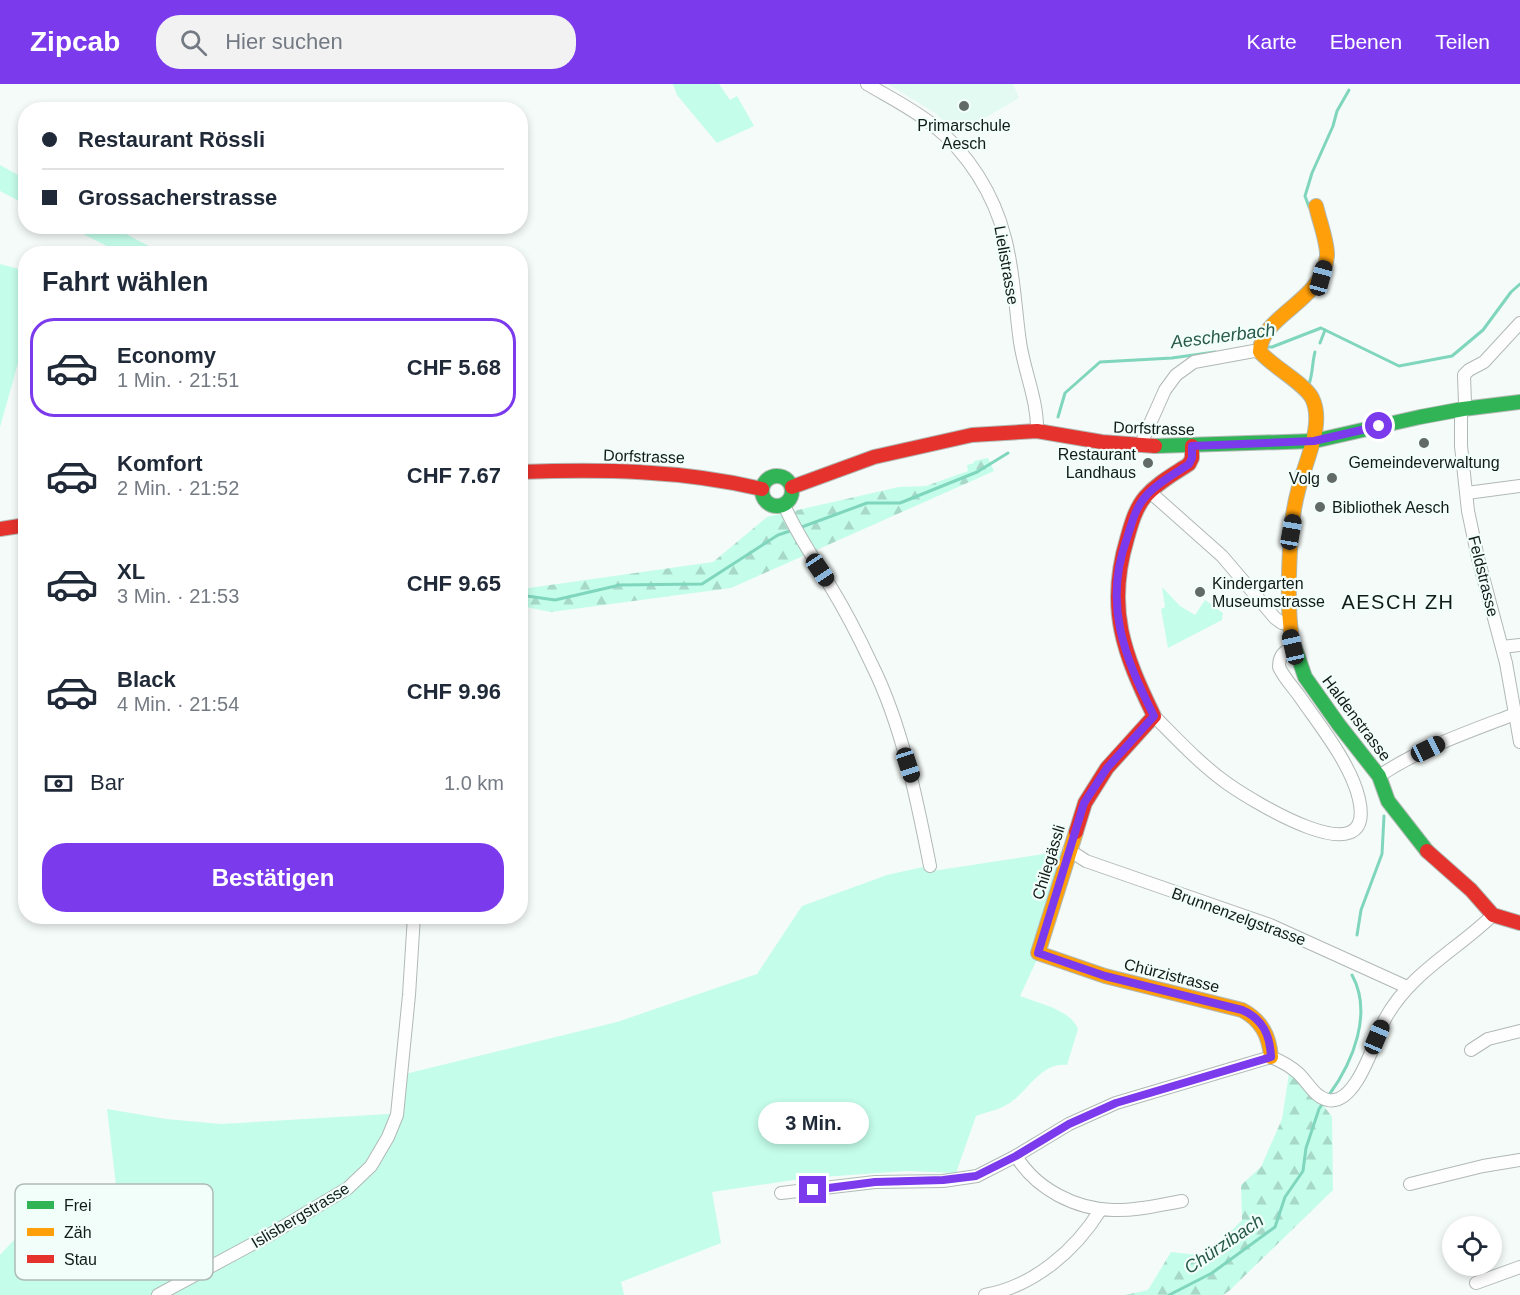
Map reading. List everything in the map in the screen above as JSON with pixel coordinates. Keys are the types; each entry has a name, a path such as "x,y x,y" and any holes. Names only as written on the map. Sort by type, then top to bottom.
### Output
{"street":[{"name":"Lielistrasse","path":"867,84 933,125 965,157 986,188 1005,238 1020,344 1036,415 1037,431"},
{"path":"1140,446 1165,390 1176,375 1194,362 1254,351 1260,347 1268,329 1302,300 1321,278 1327,255 1316,206"},
{"name":"Feldstrasse","path":"1520,323 1484,362 1464,375 1465,403 1461,416 1461,446 1468,511 1502,647 1520,742"},
{"name":"Haldenstrasse","path":"1260,347 1267,360 1297,382 1312,398 1315,410 1314,441 1299,486 1291,532 1289,624 1293,647 1305,677 1379,776 1388,801 1420,846 1471,890 1493,915"},
{"name":"Dorfstrasse","path":"792,487 874,457 931,442 972,435 1037,431 1140,446 1314,441 1420,417 1520,402"},
{"path":"1192,446 1192,458 1189,464 1150,492 1135,512 1122,551 1117,575 1117,615 1123,645 1135,678 1154,716 1228,784 1275,813 1321,831 1341,836 1349,834 1359,823 1359,797 1354,781 1335,750 1279,667 1280,656 1284,651 1293,647"},
{"name":"Dorfstrasse","path":"528,475 641,471 688,473 730,480 762,489"},
{"path":"776,476 786,479 792,487 792,495 784,505 770,505 763,498 762,489 767,480 776,476"},
{"path":"1467,493 1520,486"},
{"path":"1150,492 1222,556 1275,618 1282,623 1289,624"},
{"path":"784,505 795,528 844,609 874,668 893,718 913,783 930,866"},
{"path":"0,529 18,526"},
{"path":"1502,647 1520,645"},
{"path":"1379,776 1395,765 1445,741 1515,714"},
{"name":"Chilegässli","path":"1038,953 1084,803 1107,768 1154,716"},
{"name":"Brunnenzelgstrasse","path":"1069,850 1086,861 1270,925 1407,987"},
{"path":"781,1193 875,1182 943,1180 976,1176 1016,1156 1069,1124 1116,1103 1271,1057 1285,1063 1298,1073 1326,1100 1342,1097 1362,1073 1385,1020 1407,987 1493,915 1520,923"},
{"name":"Islisbergstrasse","path":"213,1265 348,1188 372,1166 397,1115 413,924"},
{"name":"Chürzistrasse","path":"1038,953 1105,976 1254,1015 1270,1040 1271,1057"},
{"path":"1471,1050 1488,1039 1520,1031"},
{"path":"1016,1156 1027,1173 1045,1187 1078,1205 1101,1209 1132,1210 1182,1201"},
{"path":"1410,1184 1483,1166 1520,1160"},
{"path":"985,1295 1017,1285 1047,1268 1071,1249 1101,1209"},
{"path":"1476,1283 1520,1267"},
{"name":"Islisbergstrasse","path":"158,1295 186,1280"}],"shaded area":[{"name":"Primarschule Aesch","path":"888,84 1013,84 1019,98 958,134 935,113"}],"green space":[{"path":"673,84 719,84 730,100 737,96 754,126 717,143 677,95"},
{"path":"0,165 18,175 18,200 0,191"},
{"path":"83,234 126,234 149,246 107,246"},
{"path":"0,264 18,269 18,363 0,427"},
{"path":"988,458 994,471 731,588 551,612 528,607 528,588 713,562 767,517 899,487 926,486 968,471 967,465"},
{"path":"1162,587 1180,606 1195,615 1205,600 1223,613 1222,620 1168,648 1161,609 1165,607"},
{"path":"1063,851 1045,942 1020,996 1053,1008 1074,1022 1078,1029 1067,1065 1049,1068 1008,1104 976,1116 956,1173 907,1171 807,1178 712,1192 721,1243 621,1282 624,1295 0,1295 0,1255 15,1239 15,1280 213,1280 213,1184 116,1184 107,1109 166,1119 221,1124 396,1115 401,1075 617,1022 757,974 802,906 887,875 923,867 926,872"},
{"path":"1289,1074 1309,1086 1332,1117 1333,1190 1223,1295 1125,1295 1148,1290 1171,1252 1207,1256 1242,1220 1241,1185 1261,1167 1282,1119"}],"waterway":[{"path":"1309,207 1305,196 1312,173 1333,126 1337,111 1349,90"},
{"name":"Aescherbach","path":"1266,347 1272,347 1321,328 1399,366 1452,356 1483,330 1511,292 1520,284"},
{"name":"Chürzibach","path":"1320,343 1325,330"},
{"name":"Aescherbach","path":"1058,417 1065,393 1100,362 1172,358 1215,352"},
{"name":"Chürzibach","path":"1309,384 1315,352"},
{"name":"Aescherbach","path":"799,528 867,503 900,503 977,472 1008,453"},
{"name":"Aescherbach","path":"528,596 555,600 620,585 702,584 778,535 793,530"},
{"name":"Chürzibach","path":"1357,935 1361,910 1382,854 1384,816"},
{"name":"Chürzibach","path":"1329,1095 1346,1068 1357,1037 1361,1005 1352,975"},
{"name":"Chürzibach","path":"1169,1295 1212,1273 1275,1227 1285,1197 1303,1171 1306,1148 1323,1103"}],"traffic: fast":[{"path":"1155,446 1314,441 1420,417 1520,402"},
{"path":"777,476 788,480 792,491 788,502 777,506 766,502 762,491 766,480 777,476"},
{"path":"1292,639 1305,677 1379,776 1388,801 1427,851"}],"traffic: slow":[{"path":"1292,639 1289,614 1291,527 1298,493 1313,443 1315,408 1308,392 1260,352 1263,339 1270,328 1304,297 1323,272 1327,251 1316,206"},
{"path":"1076,832 1038,953 1105,976 1242,1010 1254,1018 1263,1029 1271,1057"}],"traffic: jam":[{"path":"792,487 874,457 972,435 1037,431 1102,442 1155,446"},
{"path":"1076,832 1085,803 1107,768 1154,716 1134,672 1121,630 1118,609 1121,564 1132,523 1142,502 1160,483 1189,464 1192,458 1192,446"},
{"path":"528,472 672,474 762,489"},
{"path":"0,529 18,526"},
{"path":"1427,851 1471,890 1493,915 1520,923"}],"place":[{"name":"Primarschule Aesch","path":"964,106"},
{"name":"Gemeindeverwaltung","path":"1424,443"},
{"name":"Restaurant Landhaus","path":"1148,463"},
{"name":"Volg","path":"1332,478"},
{"name":"Bibliothek Aesch","path":"1320,507"},
{"name":"Kindergarten Museumstrasse","path":"1200,592"}],"district":[{"name":"AESCH ZH","path":"1398,602"}],"route":[{"path":"813,1190 875,1182 943,1180 976,1176 1016,1156 1069,1124 1116,1103 1271,1057 1270,1040 1254,1015 1105,976 1038,953 1084,803 1107,768 1154,716 1135,678 1119,632 1117,615 1117,575 1122,551 1139,504 1158,485 1189,464 1192,458 1192,446 1314,441 1379,426"}]}
